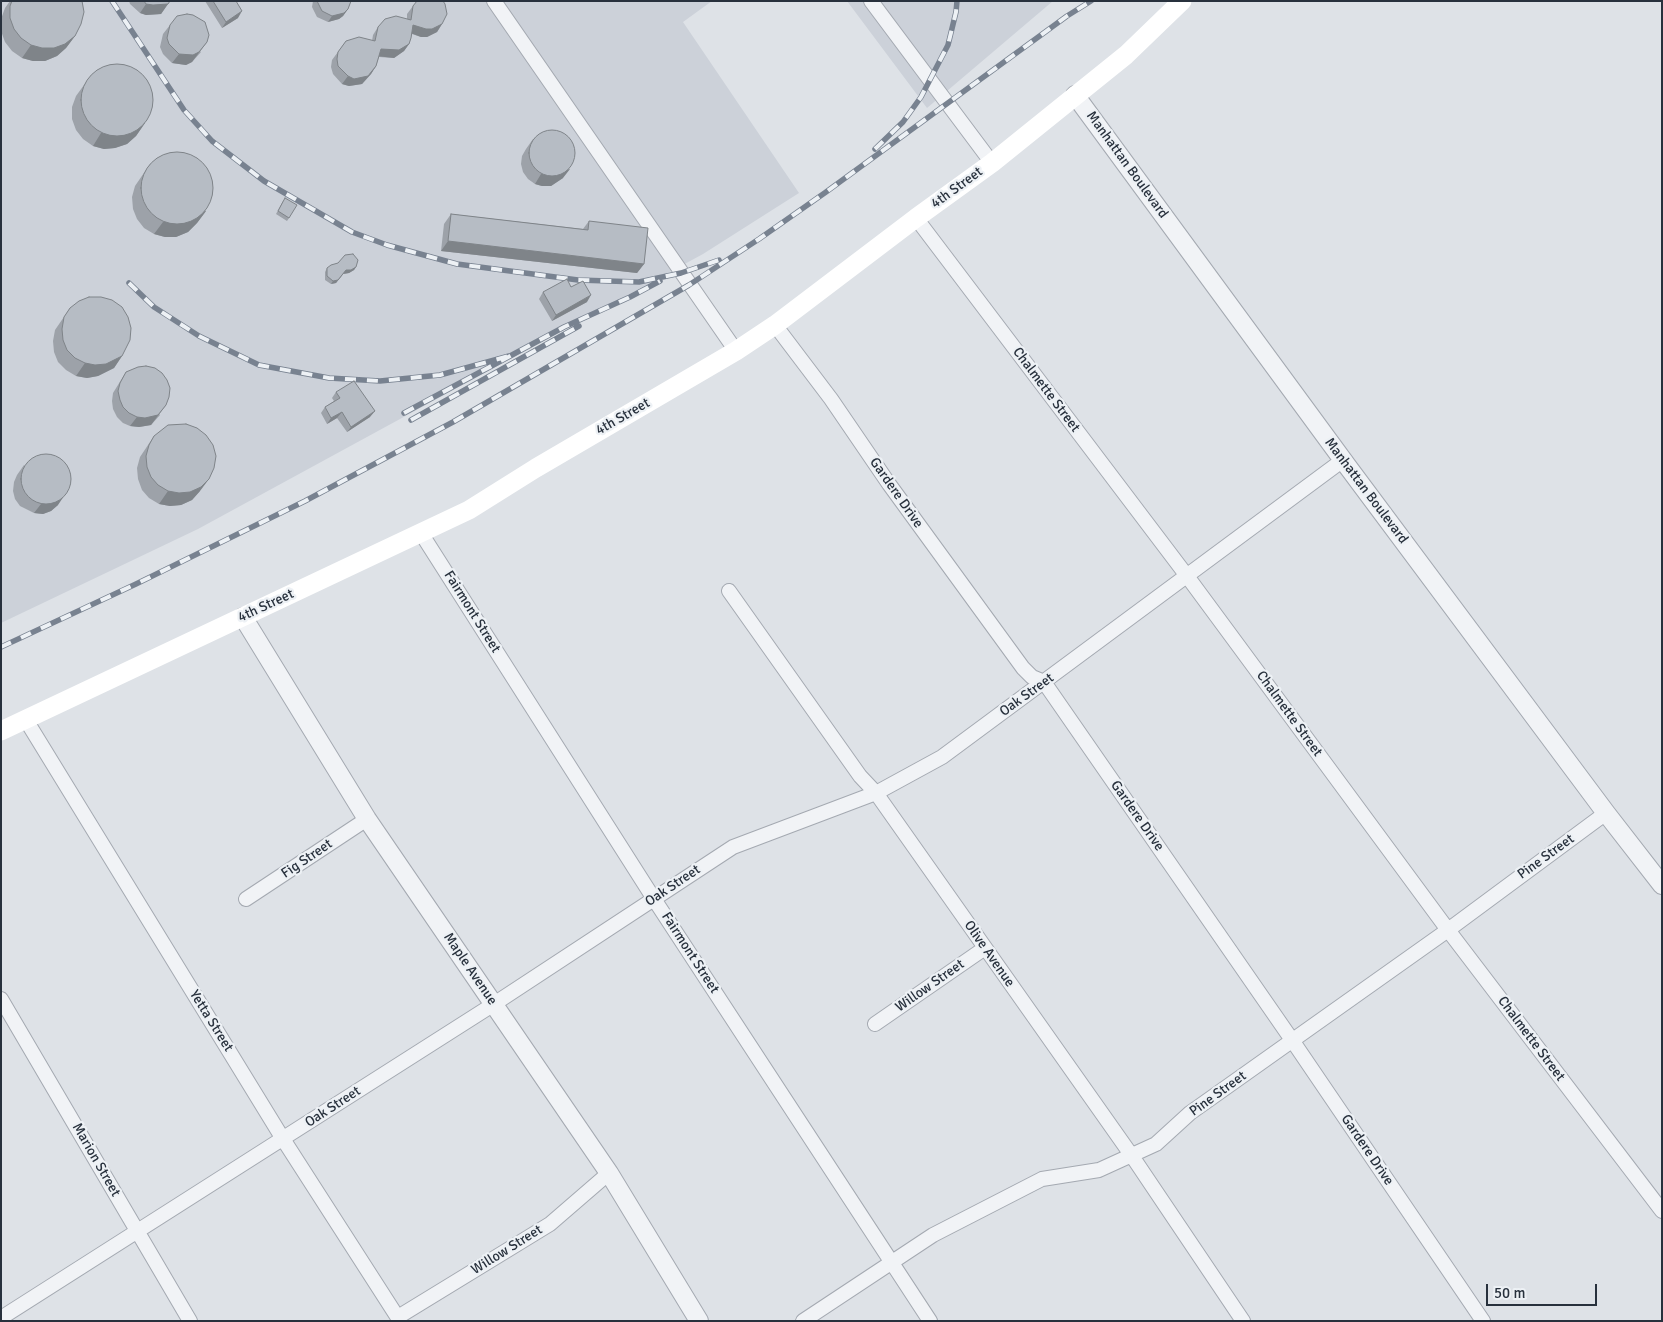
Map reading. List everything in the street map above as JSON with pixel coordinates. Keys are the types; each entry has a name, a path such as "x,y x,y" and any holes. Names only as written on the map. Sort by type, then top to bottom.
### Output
{"main road":[{"name":"4th Street","path":"1,731 469,510 536,468 736,351 775,325 992,163 1126,55 1182,1"}],"street":[{"path":"494,1 736,351"},
{"path":"871,1 992,163"},
{"name":"Manhattan Boulevard","path":"1075,95 1606,814 1662,885"},
{"name":"Chalmette Street","path":"916,218 1188,576 1448,930 1662,1211"},
{"name":"Gardere Drive","path":"775,325 831,399 889,484 1023,668 1032,677 1044,682 1484,1321"},
{"name":"Oak Street","path":"1,1318 494,1004 733,847 876,793 942,757 1343,460"},
{"name":"Fairmont Street","path":"421,533 654,899 930,1321"},
{"name":"Olive Avenue","path":"729,591 860,776 876,793 1132,1156 1243,1321"},
{"name":"Maple Avenue","path":"243,617 367,819 609,1173 699,1321"},
{"name":"Yetta Street","path":"26,720 283,1139 399,1319"},
{"name":"Pine Street","path":"803,1321 933,1235 1042,1179 1099,1170 1156,1144 1190,1113 1448,930 1606,814"},
{"name":"Fig Street","path":"246,899 367,819"},
{"name":"Willow Street","path":"875,1024 985,948"},
{"name":"Marion Street","path":"1,999 190,1321"},
{"name":"Willow Street","path":"399,1319 550,1224 609,1173"}],"shaded area":[{"path":"1,1 712,1 683,22 799,193 703,254 198,529 1,623"},
{"path":"847,1 1053,1 927,108"}],"building":[{"path":"12,1 82,1 84,12 75,36 65,44 54,48 42,48 31,45 21,38 14,29 10,18"},
{"path":"144,1 170,1 168,4 153,5 146,4"},
{"path":"213,1 236,1 242,11 226,22"},
{"path":"317,1 351,1 344,13 332,16 322,11"},
{"path":"417,1 443,1 447,14 442,24 432,29 413,25 409,44 399,50 381,49 376,66 368,76 354,79 338,66 338,52 346,41 359,37 375,41 378,27 385,19 396,16 411,20 413,6"},
{"path":"193,15 205,22 209,35 207,42 199,52 193,55 179,54 169,44 167,38 170,25 177,16"},
{"path":"117,64 137,70 147,80 153,100 147,120 137,130 117,136 97,130 87,120 81,100 87,80 97,70"},
{"path":"557,130 569,136 574,144 574,162 569,170 561,175 547,176 535,170 530,162 529,148 535,136 543,131"},
{"path":"177,152 191,155 203,162 210,174 213,188 210,202 203,214 191,221 177,224 163,221 151,214 144,202 141,188 144,174 151,162 163,155"},
{"path":"285,198 297,205 289,218 278,211"},
{"path":"451,214 588,230 589,221 648,228 644,264 448,241"},
{"path":"353,254 358,260 356,267 346,270 338,280 333,281 327,276 327,268 338,263 345,255"},
{"path":"567,279 571,287 583,281 591,295 556,315 543,292"},
{"path":"89,297 101,297 112,300 122,307 128,317 131,328 130,340 122,356 106,364 95,365 75,358 67,350 63,340 64,317 70,308 79,301"},
{"path":"146,366 155,368 162,373 170,388 166,405 158,415 145,418 129,413 123,407 118,391 126,372"},
{"path":"354,381 375,411 351,427 342,412 331,418 325,407 340,398 336,392"},
{"path":"186,424 197,428 206,435 213,445 216,456 214,468 209,479 201,487 190,492 168,491 158,485 151,477 147,467 146,456 154,436 168,425"},
{"path":"41,454 51,454 64,461 71,474 71,484 64,497 51,504 41,504 32,500 25,493 21,484 21,474 25,465 32,458"}],"railway":[{"path":"112,1 184,110 212,141 264,181 352,232 387,245 457,264 578,280 639,282 681,273 719,260"},
{"path":"875,149 903,122 921,97 948,45 957,1"},
{"path":"1,647 136,584 305,501 453,422 689,285 826,192 1067,16 1091,1"},
{"path":"404,413 564,327 660,281"},
{"path":"129,283 154,307 199,336 259,365 329,378 380,381 440,375 509,356"},
{"path":"411,420 579,326"}]}
